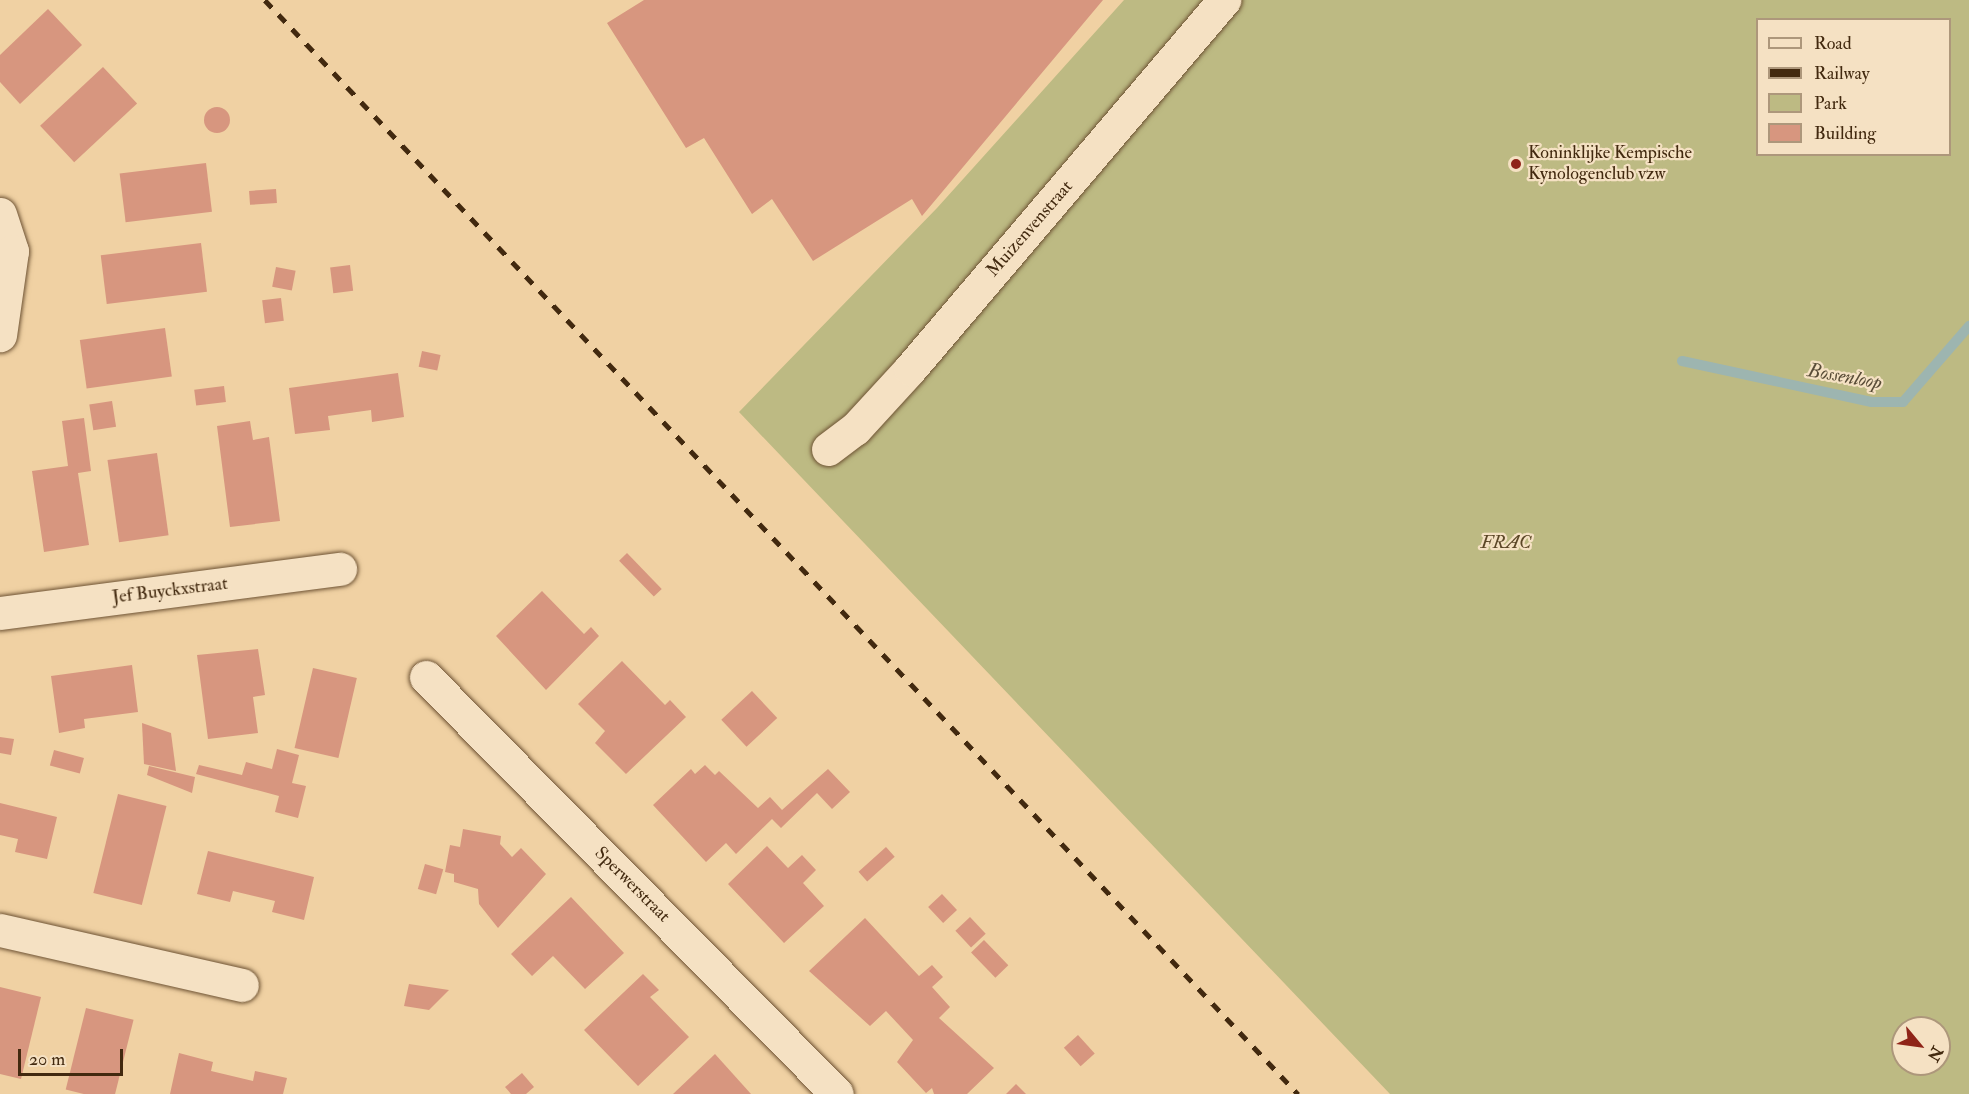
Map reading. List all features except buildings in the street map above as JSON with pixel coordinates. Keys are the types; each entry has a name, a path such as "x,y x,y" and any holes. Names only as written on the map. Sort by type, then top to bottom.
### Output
{"street":[{"name":"Muizenvenstraat","path":"828,449 855,429 910,369 1224,0"},
{"path":"0,214 12,251 0,335"},
{"name":"Jef Buyckxstraat","path":"0,613 340,569"},
{"name":"Sperwerstraat","path":"426,677 837,1094"},
{"path":"0,930 242,985"}],"green space":[{"name":"FRAC","path":"1124,0 1969,0 1969,1094 1390,1094 739,412 937,208"}],"waterway":[{"name":"Bossenloop","path":"1682,361 1872,402 1903,402 1969,326"}],"railway":[{"path":"265,0 1298,1094"}],"place":[{"name":"Koninklijke Kempische Kynologenclub vzw","path":"1516,164"}]}
